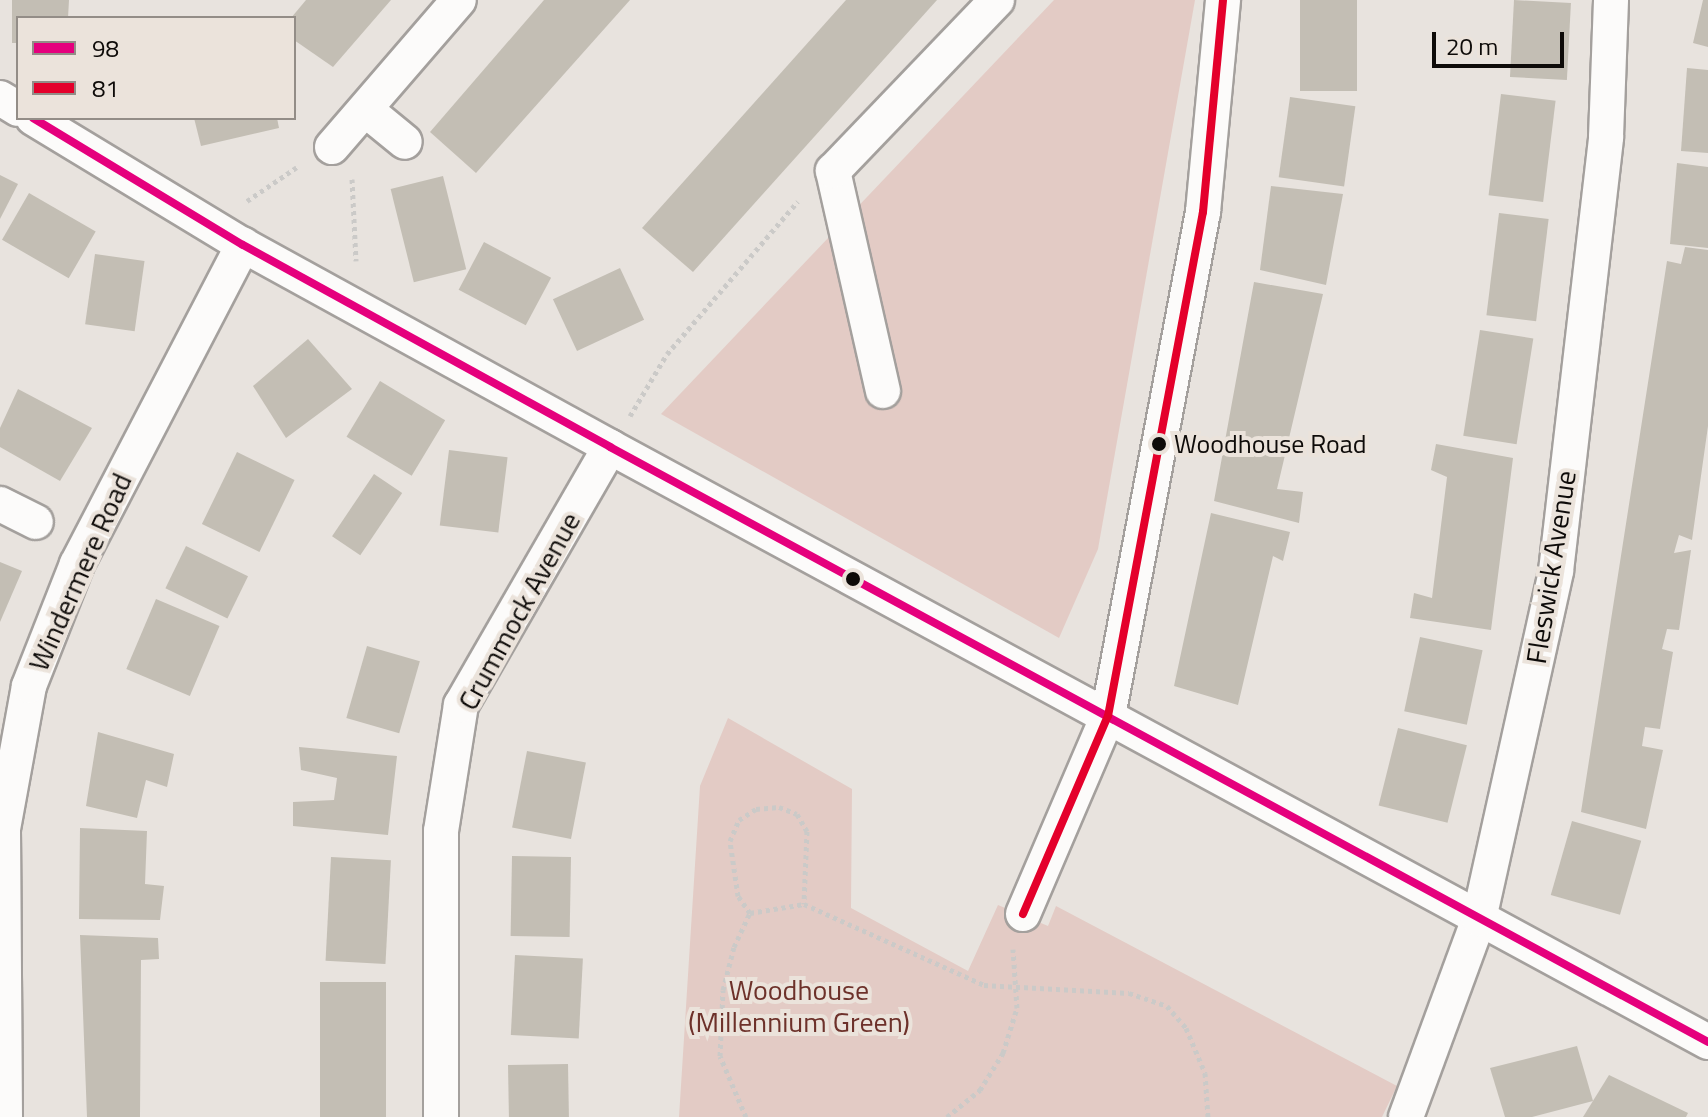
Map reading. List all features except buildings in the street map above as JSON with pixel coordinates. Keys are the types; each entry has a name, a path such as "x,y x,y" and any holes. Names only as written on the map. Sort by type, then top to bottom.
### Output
{"street":[{"path":"332,147 459,0"},
{"path":"883,391 833,171 997,0"},
{"path":"1023,914 1108,716 1203,212 1223,0"},
{"name":"Fleswick Avenue","path":"1406,1117 1479,919 1556,571 1606,137 1611,0"},
{"path":"366,110 405,142"},
{"path":"36,120 243,245 1708,1042"},
{"name":"Windermere Road","path":"5,1117 3,829 29,686 77,564 243,245"},
{"name":"Crummock Avenue","path":"441,1117 441,831 461,705 610,447"},
{"path":"0,504 36,522"}],"path":[{"path":"192,214 226,201 249,201 332,147 351,162 358,308"},
{"path":"610,447 667,354 810,186 833,171"},
{"path":"750,913 738,896 730,841 739,820 756,809 779,807 797,814 807,831 804,904"},
{"path":"750,913 804,904 954,974 1014,989 1129,993 1167,1006 1186,1028 1205,1073 1208,1117"},
{"path":"746,1117 720,1056 720,1027 734,947 750,913"},
{"path":"947,1117 980,1090 1003,1053 1017,1008 1014,989"}],"green space":[{"path":"1054,0 1195,0 1098,549 1059,638 661,414"},
{"name":"Woodhouse (Millennium Green)","path":"728,718 852,789 851,908 968,971 998,905 1048,926 1056,906 1397,1086 1382,1117 679,1117 700,786"}],"transit line":[{"name":"81","path":"1023,914 1108,716 1203,212 1223,0"},
{"name":"98","path":"36,120 243,245 1708,1042"}],"place":[{"name":"Woodhouse Road","path":"1159,444"}]}
